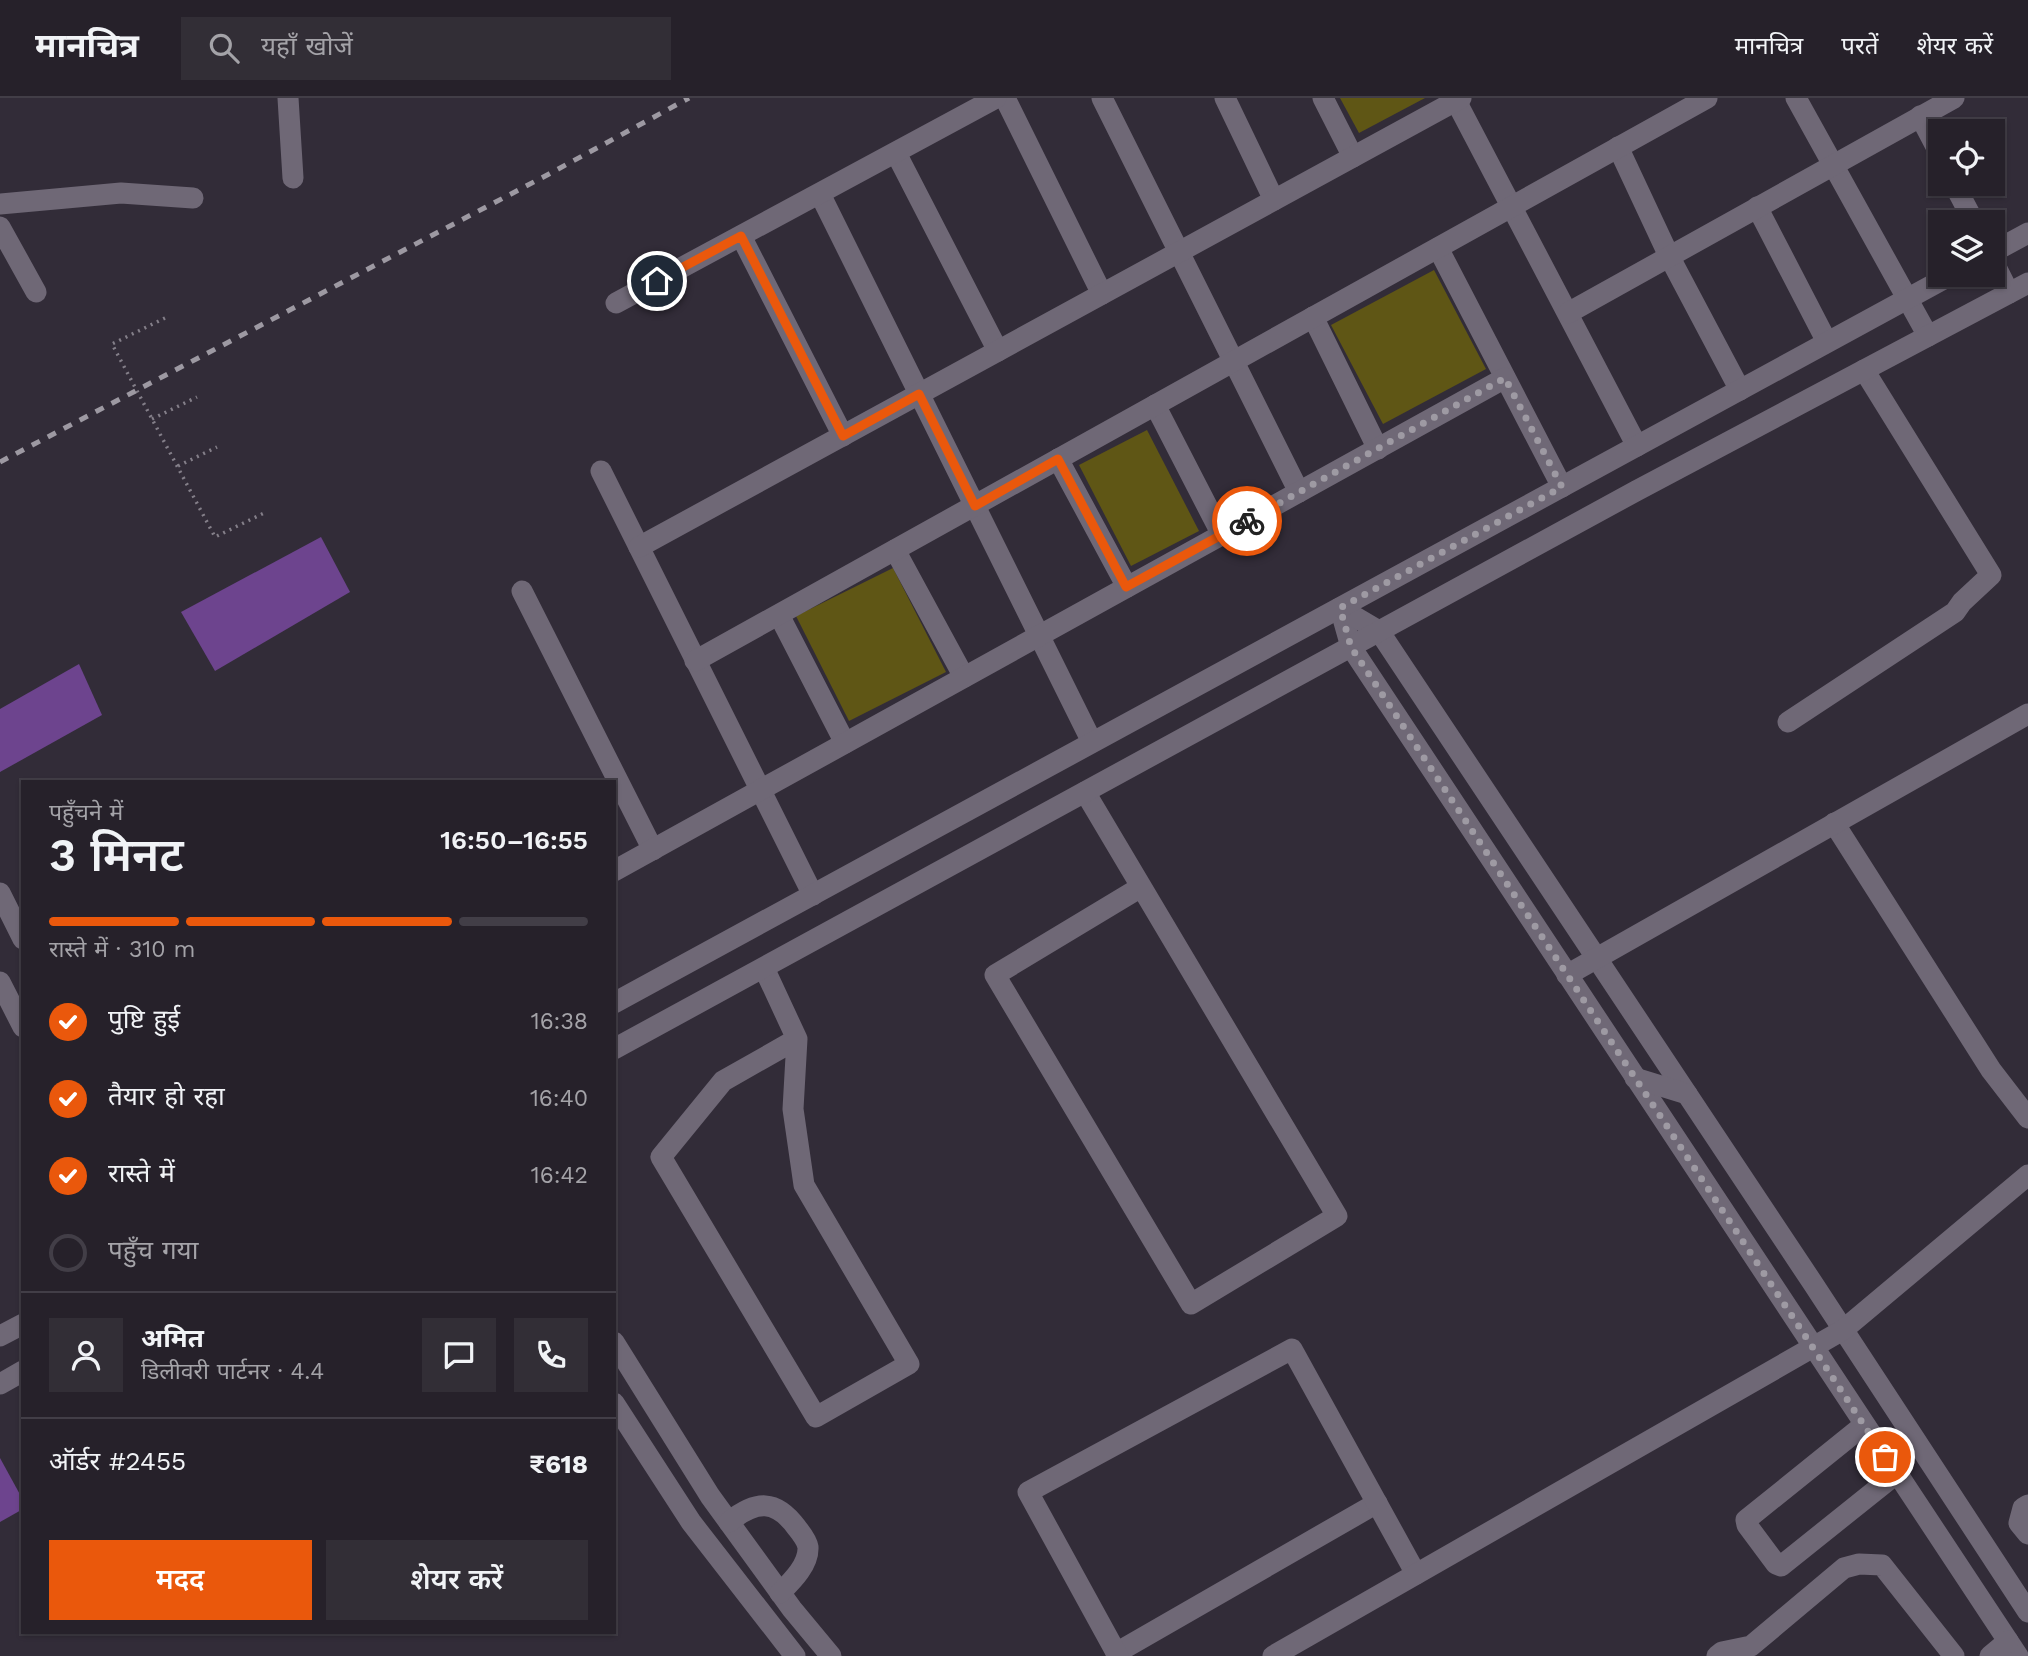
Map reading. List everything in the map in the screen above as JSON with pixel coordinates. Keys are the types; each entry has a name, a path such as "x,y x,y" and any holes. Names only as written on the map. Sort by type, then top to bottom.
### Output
{"street":[{"path":"288,98 292,178"},
{"path":"616,303 996,98"},
{"path":"1005,98 1102,294"},
{"path":"1102,98 1299,492"},
{"path":"1225,98 1274,200"},
{"path":"1323,98 1353,157"},
{"path":"695,661 1618,147 1675,106 1707,98"},
{"path":"1796,98 1928,336"},
{"path":"1568,313 1954,98"},
{"path":"639,547 1458,99 1637,446"},
{"path":"1920,116 1928,131"},
{"path":"1618,147 1669,256 1741,390"},
{"path":"895,153 998,351"},
{"path":"0,201 121,192 193,198"},
{"path":"820,194 1092,742"},
{"path":"1757,207 1828,342"},
{"path":"0,227 36,292"},
{"path":"2005,245 2028,233"},
{"path":"741,236 843,436"},
{"path":"1438,248 1562,487"},
{"path":"616,1048 1379,631 2019,288 2005,273"},
{"path":"616,1002 1929,287"},
{"path":"1313,317 1378,449"},
{"path":"1788,722 1955,612 1991,575 1864,370"},
{"path":"616,870 1505,378"},
{"path":"1155,405 1222,535"},
{"path":"1058,459 1126,587"},
{"path":"601,471 813,895"},
{"path":"895,550 964,677"},
{"path":"522,592 653,850"},
{"path":"1340,608 1379,631 2028,1612"},
{"path":"1340,608 1351,647 2013,1649 1990,1656"},
{"path":"779,615 845,743"},
{"path":"1567,975 2028,713"},
{"path":"1085,792 1337,1216 1191,1304 995,975 1141,887"},
{"path":"1834,823 1991,1070 2028,1118"},
{"path":"0,893 21,935"},
{"path":"764,968 797,1039 793,1109 804,1185 909,1364 816,1417 661,1157 723,1082 797,1039"},
{"path":"0,982 21,1023"},
{"path":"1635,1078 1687,1094"},
{"path":"1273,1656 1843,1330 2028,1175"},
{"path":"0,1336 21,1325"},
{"path":"616,1345 710,1496 780,1593 831,1656"},
{"path":"1377,1503 1117,1654 1028,1492 1292,1349 1377,1503 1416,1574"},
{"path":"0,1384 21,1372"},
{"path":"616,1406 691,1522 795,1656"},
{"path":"1864,1425 1746,1520 1747,1525 1776,1564 1782,1566 1896,1474"},
{"path":"2028,1505 2023,1508 2018,1523 2028,1534"},
{"path":"729,1522 740,1512 757,1506 773,1506 789,1518 803,1536 808,1548 803,1566 780,1593"},
{"path":"1717,1656 1722,1652 1755,1651 1844,1568 1859,1564 1882,1565 1954,1656"}],"path":[{"path":"165,318 112,344 215,537 264,513"},
{"path":"152,419 197,397"},
{"path":"177,466 217,447"}],"shaded area":[{"path":"1340,98 1425,98 1359,133"},
{"path":"1434,270 1486,369 1383,424 1331,325"},
{"path":"1147,430 1199,531 1131,566 1079,465"},
{"path":"893,568 946,672 849,721 796,616"}],"building":[{"path":"321,537 350,592 215,671 181,612"},
{"path":"79,664 102,715 0,772 0,709"},
{"path":"0,1458 21,1496 21,1510 0,1522"}],"railway":[{"path":"0,462 689,98"}],"way so far":[{"path":"1247,521 1505,378 1562,487 1340,608 1351,647 1885,1457"}],"route":[{"path":"657,281 741,236 843,436 919,394 975,506 1058,459 1126,587 1247,521"}]}
